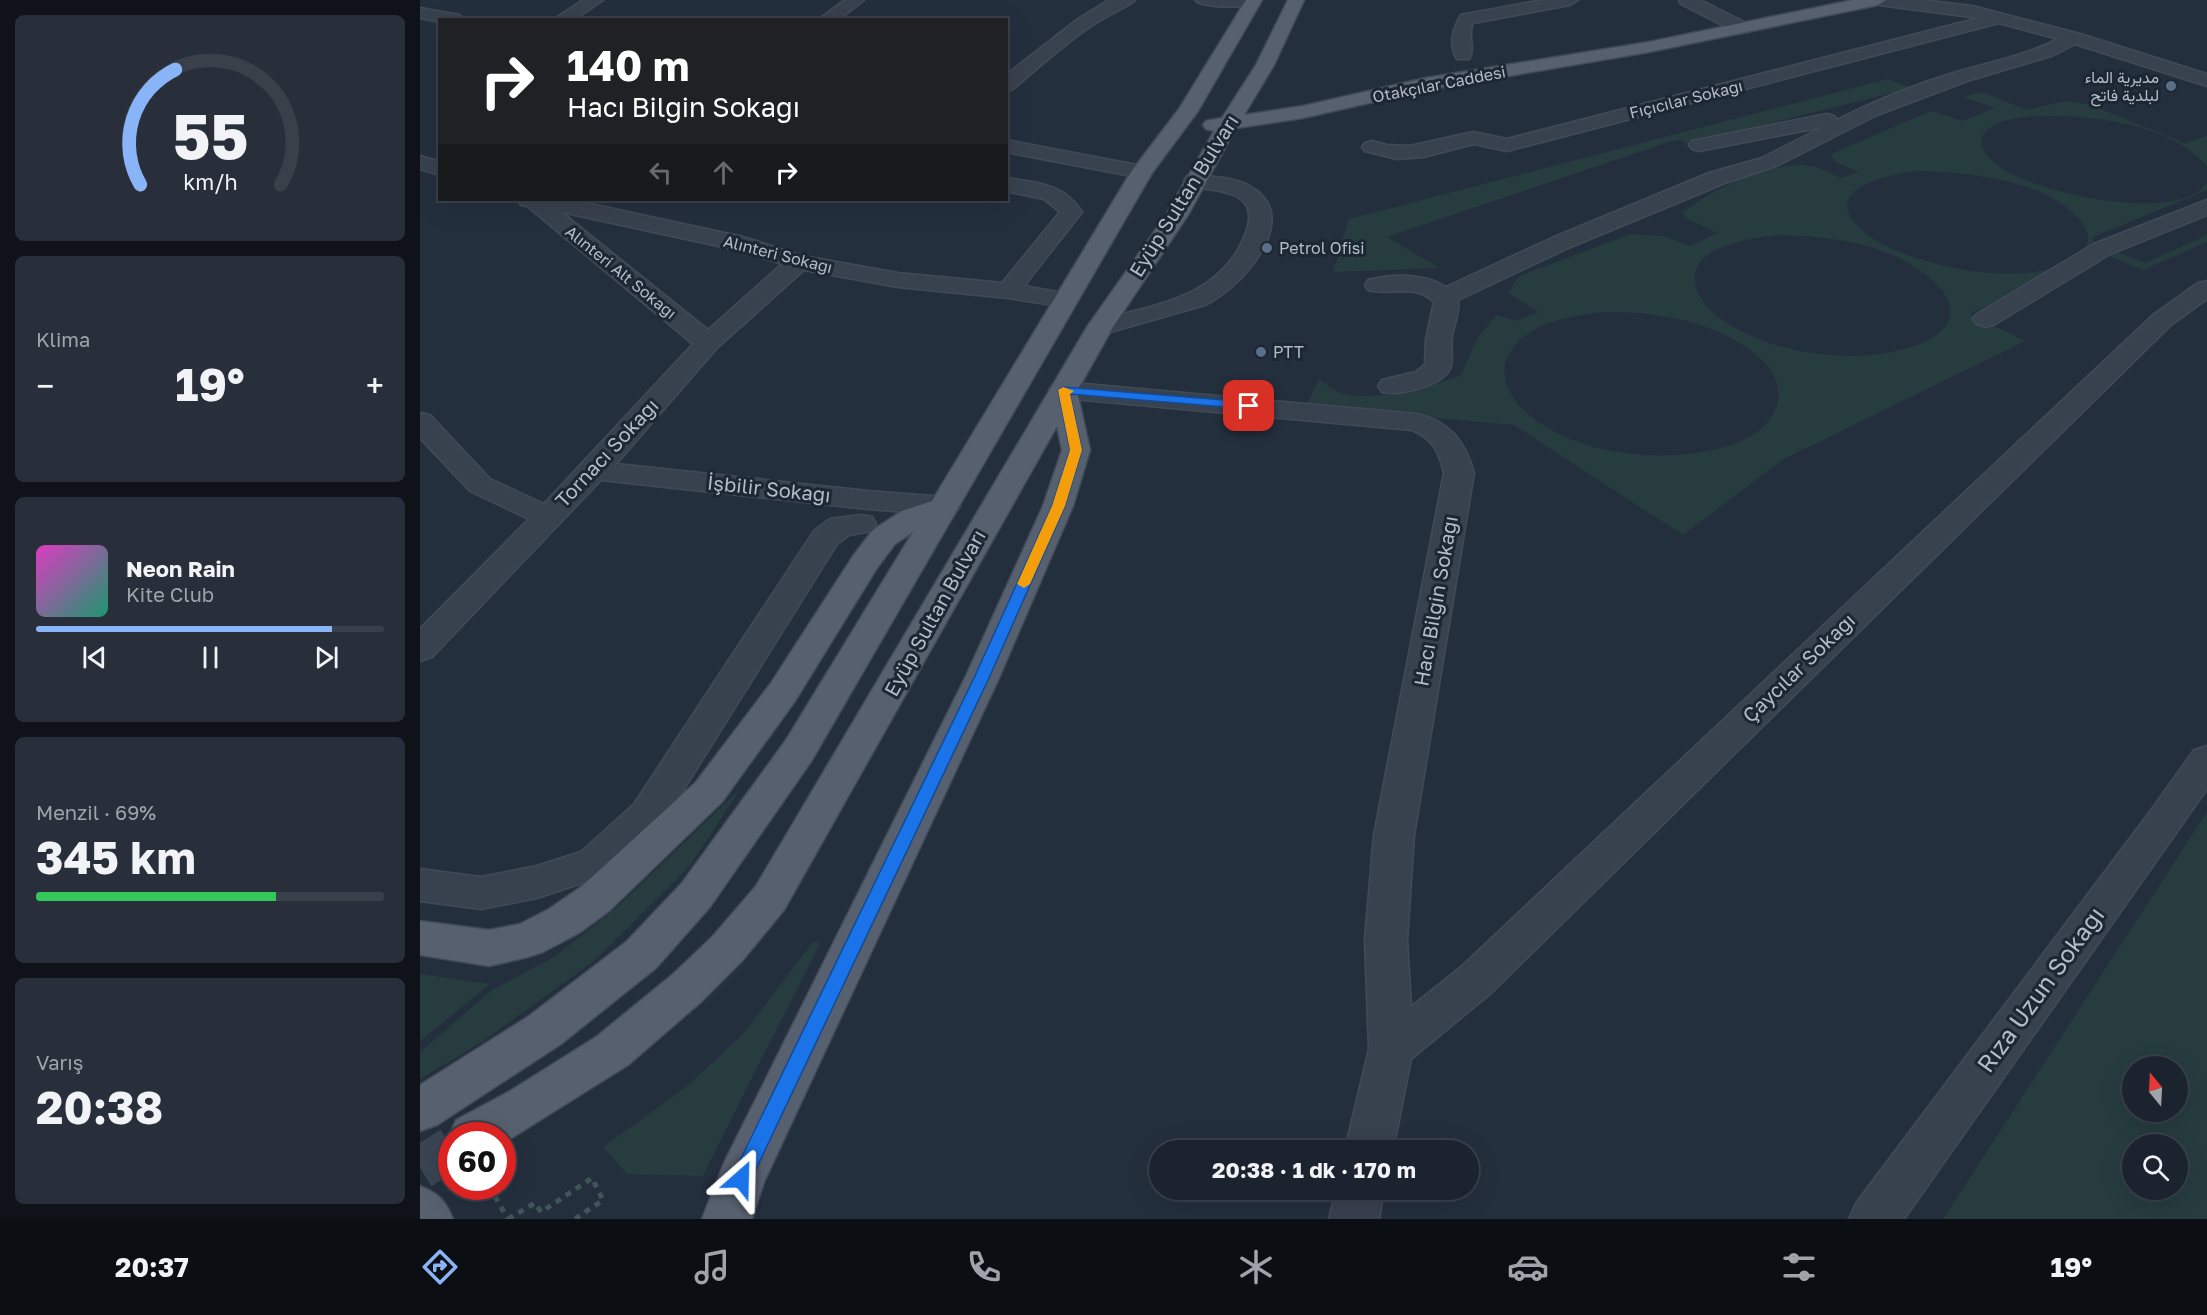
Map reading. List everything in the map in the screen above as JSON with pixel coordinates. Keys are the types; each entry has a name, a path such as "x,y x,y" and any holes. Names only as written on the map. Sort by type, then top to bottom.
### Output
{"main road":[{"path":"421,1110 545,1030 641,955 696,895 799,750 1065,300 1158,181 1177,127 1254,0"},
{"name":"Eyüp Sultan Bulvarı","path":"498,1122 612,1051 687,988 727,949 770,898 1100,327 1177,215 1195,181 1268,74 1296,0"},
{"name":"Otakçılar Caddesi","path":"1230,131 1442,81 1649,47 1878,0"},
{"name":"Otakçılar Caddesi","path":"1230,131 1405,94 1581,64 1649,47"},
{"path":"1292,96 1320,99 1381,95"},
{"path":"1177,127 1230,131"},
{"path":"1158,181 1177,215"},
{"path":"727,1219 741,1179 977,688 1058,506 1076,450 1063,390"},
{"path":"420,938 489,948 528,940 564,921 595,899 709,792 783,692 851,583 884,537 913,518 945,506"},
{"path":"420,1210 428,1219"}],"street":[{"path":"564,18 595,0"},
{"path":"829,18 856,0"},
{"path":"1008,83 1097,14 1120,1 1127,0"},
{"path":"1203,0 1254,0"},
{"path":"1463,55 1461,30 1467,19 1569,0"},
{"path":"1687,0 1742,28"},
{"path":"1878,0 1938,5 2000,18 2074,38 2207,80"},
{"path":"1961,0 1973,9 2000,18"},
{"path":"420,13 448,18"},
{"name":"Fıçıcılar Sokağı","path":"1372,147 1388,153 1402,154 1473,138 1484,138 1497,145 1507,145 2000,18"},
{"path":"1444,297 1560,243 1717,178 1769,162 1868,112 1960,77 2048,51 2074,38"},
{"path":"1699,145 1868,112"},
{"path":"1008,146 1158,181"},
{"path":"420,157 438,152"},
{"path":"420,162 438,168"},
{"path":"1100,327 1199,298 1226,283 1235,274 1255,237 1262,215 1259,208 1250,195 1233,188 1195,181"},
{"path":"1008,184 1058,197 1067,204 1071,213 1008,291"},
{"name":"Alınteri Sokağı","path":"532,201 577,208 742,244 799,262 898,280 1008,291 1065,300"},
{"name":"Alınteri Alt Sokağı","path":"532,201 708,343"},
{"path":"1986,319 2102,249 2207,207"},
{"name":"Tornacı Sokağı","path":"420,649 434,622 594,470 708,343 799,262"},
{"path":"1377,285 1420,284 1439,292 1447,302 1445,320 1438,339 1440,349 1438,367 1425,378 1392,386"},
{"name":"Çaycılar Sokağı","path":"1391,1049 1476,980 2162,320 2207,288"},
{"name":"Hacı Bilgin Sokağı","path":"1063,390 1417,422 1437,430 1453,448 1459,473 1392,854 1386,940 1391,1049 1371,1140"},
{"path":"420,421 480,485 546,516"},
{"name":"İşbilir Sokağı","path":"594,470 945,506"},
{"path":"420,885 481,893 537,882 595,863 648,814 825,538 842,526 861,524"},
{"name":"Rıza Uzun Sokağı","path":"1874,1219 2156,834 2207,760"},
{"path":"1354,1219 1358,1200"}],"path":[{"path":"497,1200 508,1219 535,1203 541,1212 592,1178 603,1200 575,1219"}],"green space":[{"path":"1888,79 1912,88 1687,144 1680,140 1669,142 1387,237 1440,268 1333,272 1349,219"},
{"path":"1982,92 2027,110 2064,101 2088,104 2185,143 2207,136 2207,167 2183,146 2169,138 2137,127 2104,120 2063,116 2029,117 1998,123 1988,130 1982,143 1988,157 2014,175 2040,185 2071,194 2138,203 2168,202 2192,195 2207,182 2207,190 2093,237 2092,240 2098,243 2076,262 1970,314 2025,341 1782,460 1683,535 1514,425 1306,406 1319,379 1338,392 1367,396 1417,389 1461,375 1478,337 1497,315 1516,321 1539,312 1508,293 1519,276 1631,234 1664,236 1690,246 1717,233 1688,219 1682,213 1710,194 1745,177 1782,167 1799,165 1815,167 1841,178 1859,172 1836,162 1831,154 1931,111 1963,121 1995,108 1963,97","holes":["1918,171 1985,177 2033,189 2054,199 2072,212 2087,232 2086,246 2079,256 2058,267 2032,272 2002,273 1970,270 1937,264 1882,244 1863,231 1850,216 1847,204 1852,194 1862,186 1875,180","1766,236 1798,236 1843,241 1864,245 1906,261 1924,273 1943,291 1950,309 1948,322 1936,336 1919,344 1885,353 1861,355 1836,355 1785,347 1739,330 1720,318 1704,303 1696,288 1696,270 1702,260 1712,252 1725,246","1626,312 1668,317 1688,321 1727,336 1762,360 1770,369 1778,387 1778,399 1774,412 1765,425 1753,435 1738,442 1706,451 1678,455 1618,452 1589,446 1562,436 1538,422 1518,404 1506,382 1505,364 1515,346 1536,329 1563,319 1591,314"]},
{"path":"2207,235 2207,242 2143,270 2107,255 2115,251 2145,263"},
{"path":"741,788 690,866 594,961 482,1042 420,1079 420,1052 492,990 556,956 618,906"},
{"path":"2207,812 2207,1219 1943,1219"},
{"path":"813,942 820,943 703,1176 627,1174 603,1147 686,1087 742,1035"},
{"path":"420,974 490,984 420,1041"}],"tunnel":[{"path":"420,1168 438,1157"}],"slow traffic":[{"path":"1024,584 1058,506 1076,450 1063,390 1068,391"}],"place":[{"name":"مديرية الماء لبلدية فاتح","path":"2171,86"},
{"name":"Petrol Ofisi","path":"1267,248"},
{"name":"PTT","path":"1261,352"}],"route":[{"path":"741,1179 982,678 1058,506 1076,450 1063,390 1249,406"}]}
